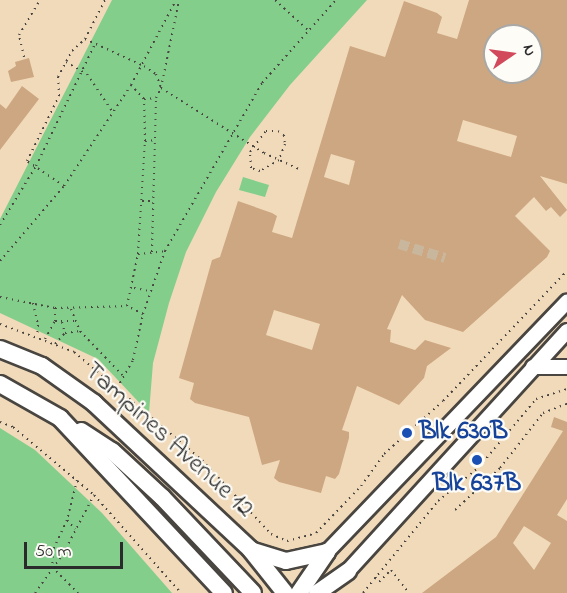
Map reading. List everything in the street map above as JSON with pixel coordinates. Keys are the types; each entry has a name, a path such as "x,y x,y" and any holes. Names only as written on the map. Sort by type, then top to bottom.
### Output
{"main road":[{"name":"Tampines Avenue 12","path":"0,349 42,366 94,403 250,549 285,593"},
{"path":"0,384 112,451 162,497 253,593"},
{"path":"60,418 224,593"},
{"path":"250,549 286,561 327,552"},
{"path":"299,593 327,552"},
{"path":"317,593 348,571"},
{"path":"341,593 348,571"}],"street":[{"path":"327,552 567,302"},
{"path":"348,571 567,331"},
{"path":"533,367 567,368"}],"path":[{"path":"24,57 19,35 40,0"},
{"path":"64,186 27,161 59,96 58,77 66,62 85,39 105,0"},
{"path":"0,261 64,186 131,85 140,63 178,0"},
{"path":"152,252 156,99 161,88 178,0"},
{"path":"275,0 309,31"},
{"path":"117,389 133,360 142,314 165,251 262,83 336,0"},
{"path":"85,39 140,63 156,74 161,88 252,146 301,170"},
{"path":"0,225 36,166 95,44"},
{"path":"66,62 83,71 112,111"},
{"path":"128,306 138,254 145,141 144,99 131,85"},
{"path":"144,99 156,99"},
{"path":"278,130 284,135 285,144 279,160 260,171 252,168 252,146 266,131 278,130"},
{"path":"145,141 156,140"},
{"path":"142,201 154,201"},
{"path":"138,254 165,251"},
{"path":"0,324 45,339 74,352 202,460 271,534 287,541 316,533 361,486 384,454 443,401 567,272"},
{"path":"133,288 149,291"},
{"path":"0,297 55,308 128,306 142,314"},
{"path":"33,303 38,325 37,336"},
{"path":"45,339 55,321 55,308"},
{"path":"71,309 80,331 125,378"},
{"path":"55,321 75,321"},
{"path":"62,322 65,333"},
{"path":"55,344 65,333 80,331"},
{"path":"363,593 438,501 479,467 536,399 567,389"},
{"path":"455,510 500,468 543,413 567,404"},
{"path":"0,422 13,427 94,495 181,593"},
{"path":"76,480 67,520 53,550 52,567 78,593"},
{"path":"35,593 94,495"},
{"path":"67,520 75,529"},
{"path":"375,577 379,582 392,570 409,593"}],"green space":[{"path":"112,0 367,0 290,85 250,137 216,192 186,252 169,303 153,363 149,413 98,359 0,313 0,219"},
{"path":"243,177 269,185 265,197 239,190"},
{"path":"0,428 35,450 102,513 172,593 0,593"}],"building":[{"path":"469,0 567,0 567,184 540,176 567,210 560,217 551,207 546,211 534,197 515,216 550,251 547,257 463,332 425,320 402,295 387,329 391,330 390,342 415,350 425,340 451,348 427,366 424,378 399,405 357,386 342,430 349,432 349,438 339,474 335,479 326,476 321,493 279,482 274,478 280,460 262,465 249,417 195,403 190,399 194,383 179,378 212,260 220,257 238,201 277,216 272,232 292,238 350,46 385,57 404,1 442,17 437,33 457,39","holes":["463,120 517,136 511,157 457,141","331,154 355,161 349,185 324,177","274,310 320,324 312,350 266,335"]},
{"path":"29,58 34,77 11,82 8,71 16,66 15,62"},
{"path":"22,86 39,99 0,150 0,104 6,109"},
{"path":"554,417 567,422 567,499 557,515 567,521 567,593 422,593 496,537 563,431 551,427","holes":["524,526 551,543 534,570 513,543"]}],"tunnel":[{"path":"399,244 445,258"}],"place":[{"name":"Blk 630B","path":"407,433"},
{"name":"Blk 637B","path":"477,460"}]}
